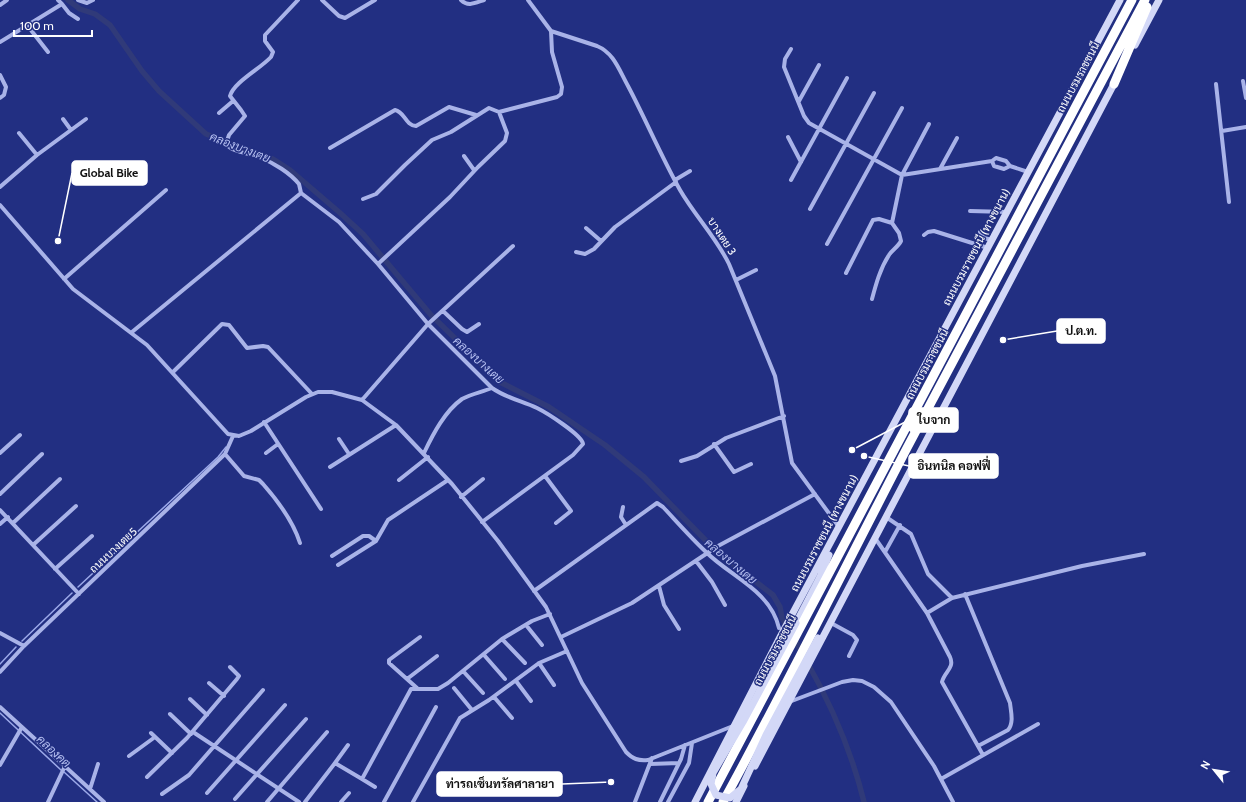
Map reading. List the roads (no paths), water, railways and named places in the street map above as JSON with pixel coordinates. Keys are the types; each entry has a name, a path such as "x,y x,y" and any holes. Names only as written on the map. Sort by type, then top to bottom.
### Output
{"highway":[{"name":"ถนนบรมราชชนนี","path":"708,802 789,650 796,623 1132,0"},
{"name":"ถนนบรมราชชนนี","path":"723,802 762,730 795,663 814,637 953,360 1145,0"},
{"path":"1114,84 1150,0"}],"main road":[{"name":"ถนนบรมราชชนนี (ทางขนาน)","path":"796,623 822,575 838,530 1120,0"},
{"path":"736,802 831,623 935,421 1000,304 1159,0"},
{"path":"796,623 743,722 713,773 711,784 716,795 723,798 730,798 741,789 814,637 856,566 876,536"},
{"path":"695,802 780,637 796,623"}],"street":[{"path":"0,5 7,0"},
{"path":"58,0 69,13 78,19"},
{"path":"78,0 87,3 93,0"},
{"path":"298,0 265,35 265,42 273,52 271,57 233,90 230,96 245,116 229,134 226,144 233,149 260,157 280,168 300,184 301,193 339,222 379,262 430,322 492,388 504,395 537,408 582,440 582,446 573,455 482,522"},
{"path":"322,0 339,16 345,18 375,0"},
{"path":"461,0 466,4 484,0"},
{"path":"363,199 376,194 404,165 432,140 451,132 489,108 499,112 557,97 561,94 562,86 552,52 551,31 528,0"},
{"path":"0,42 62,4"},
{"path":"27,25 48,52"},
{"name":"บางเตย 3","path":"551,31 597,46 613,58 648,123 676,181 686,199 722,251 736,280 776,376 790,457 795,468 815,494 838,530"},
{"path":"791,49 785,59 784,66 806,120 846,145 902,175 992,161 996,158 1006,161 1010,166 1028,172"},
{"path":"799,101 819,65"},
{"path":"0,75 6,87 4,95 0,98"},
{"path":"791,180 847,78"},
{"path":"1243,81 1246,98"},
{"path":"1216,84 1229,202"},
{"path":"810,209 874,93"},
{"path":"219,113 233,101"},
{"path":"330,148 395,110 401,112 409,124 416,126 449,107 476,115"},
{"path":"827,244 902,108"},
{"path":"379,262 450,197 474,170 507,138 499,112"},
{"path":"63,119 71,130"},
{"path":"0,187 37,156 86,119"},
{"path":"892,223 902,175 929,124"},
{"path":"1222,132 1246,128"},
{"path":"19,133 37,156"},
{"path":"788,138 801,162"},
{"path":"940,169 957,138"},
{"path":"464,156 474,170"},
{"path":"992,161 994,166 1004,169 1010,166"},
{"path":"576,252 589,253 615,227 690,171"},
{"path":"64,279 166,190"},
{"path":"132,332 301,193"},
{"path":"0,205 64,279 74,289 132,332 157,354 224,431 233,436 245,433 312,394 332,392 362,400 396,425 428,457 448,480 534,591 550,614 570,660 594,705 626,752 639,761 652,758 735,725"},
{"path":"970,211 1007,212"},
{"path":"846,273 873,220 879,219 892,223 899,233 901,241 888,256 878,277 872,299"},
{"path":"586,228 601,241"},
{"path":"924,235 928,232 934,231 988,248"},
{"path":"980,232 984,238 992,240"},
{"path":"362,400 430,322 513,246"},
{"path":"736,280 756,270"},
{"path":"443,311 467,332 479,324"},
{"path":"173,372 222,324 225,324 229,325 247,348 263,346 268,347 312,394"},
{"path":"424,453 437,428 462,399 492,388"},
{"path":"681,460 697,456 714,444 784,416"},
{"path":"264,422 321,509"},
{"path":"330,468 349,454 396,425"},
{"path":"0,453 20,435"},
{"name":"ถนนบางเตย5","path":"0,672 24,646 225,454 233,436"},
{"path":"339,439 349,454"},
{"path":"266,453 278,444"},
{"path":"714,444 734,472 751,464"},
{"path":"0,494 42,454"},
{"path":"225,454 244,476 259,480 263,484 288,517 296,530 300,543"},
{"path":"399,480 428,457"},
{"path":"545,476 571,511 556,523"},
{"path":"13,523 60,479"},
{"path":"461,497 483,479"},
{"path":"338,565 376,541 388,520 448,480"},
{"path":"561,637 632,603 718,546 815,494"},
{"path":"534,591 657,503 664,507 708,552 762,596 779,628"},
{"path":"33,545 76,506"},
{"path":"623,507 621,517 626,525"},
{"path":"0,510 79,594"},
{"path":"0,524 8,517"},
{"path":"886,517 900,525 914,537 928,574 952,598"},
{"path":"885,552 900,525"},
{"path":"55,569 92,536"},
{"path":"332,556 363,536 368,536 376,541"},
{"path":"876,536 885,552 927,613 952,661 951,668 943,678 942,682 983,755"},
{"path":"927,613 952,598 965,594 1082,566 1144,554"},
{"path":"696,561 712,582 726,605"},
{"path":"659,586 666,609 678,629"},
{"path":"965,594 1010,704 1011,727 978,746"},
{"path":"362,779 411,689 438,689 463,672 502,639 526,625 550,614"},
{"path":"831,623 857,640 849,656"},
{"path":"526,625 542,645"},
{"path":"0,633 24,646"},
{"path":"417,688 389,663 389,660 420,637"},
{"path":"502,639 525,663"},
{"path":"413,802 458,721 464,714 494,697 539,664 567,651"},
{"path":"484,655 505,679"},
{"path":"407,679 437,656"},
{"path":"539,664 554,685"},
{"path":"147,777 192,733 224,696 239,676 230,667"},
{"path":"463,672 483,693"},
{"path":"789,702 818,690 853,680 869,684 882,692 891,702 941,779 953,802"},
{"path":"516,681 531,701"},
{"path":"209,683 224,696"},
{"path":"454,688 472,710"},
{"path":"162,794 190,775 263,690"},
{"path":"494,697 512,718"},
{"path":"190,699 207,715"},
{"path":"207,793 237,761 285,705"},
{"path":"0,707 104,802"},
{"path":"384,802 436,707"},
{"path":"170,714 192,733 215,746 299,802"},
{"path":"235,799 306,719"},
{"path":"941,779 1038,724"},
{"path":"1,762 21,727"},
{"path":"267,802 327,732"},
{"path":"151,733 172,753"},
{"path":"129,756 155,737"},
{"path":"668,802 689,763 692,742"},
{"path":"305,802 348,745"},
{"path":"660,802 679,763 685,745"},
{"path":"635,802 652,758"},
{"path":"335,763 375,787"},
{"path":"650,764 679,763"},
{"path":"90,789 98,764"},
{"path":"48,802 64,767"},
{"path":"666,790 672,794"},
{"path":"341,802 349,793"}],"waterway":[{"name":"คลองบางเตย","path":"68,0 80,9 95,14 110,25 142,71 159,91 206,134 273,159 290,170 339,212 363,234 431,315 500,382 549,407 605,445 644,477 717,552 773,595 780,607 782,618 787,627"},
{"path":"78,587 218,457 226,447"},
{"path":"22,641 72,593"},
{"name":"คลองบางเตย","path":"793,637 803,654"},
{"path":"0,664 16,647"},
{"name":"คลองบางเตย","path":"807,662 825,696 840,730 854,766 864,802"},
{"name":"คลองคต","path":"0,713 61,770"},
{"name":"คลองคต","path":"64,772 97,802"}],"place":[{"name":"Global Bike","path":"58,241"},
{"name":"ป.ต.ท.","path":"1003,340"},
{"name":"ใบจาก","path":"852,450"},
{"name":"อินทนิล คอฟฟี่","path":"864,456"},
{"name":"ท่ารถเซ็นทรัลศาลายา","path":"611,782"}]}
